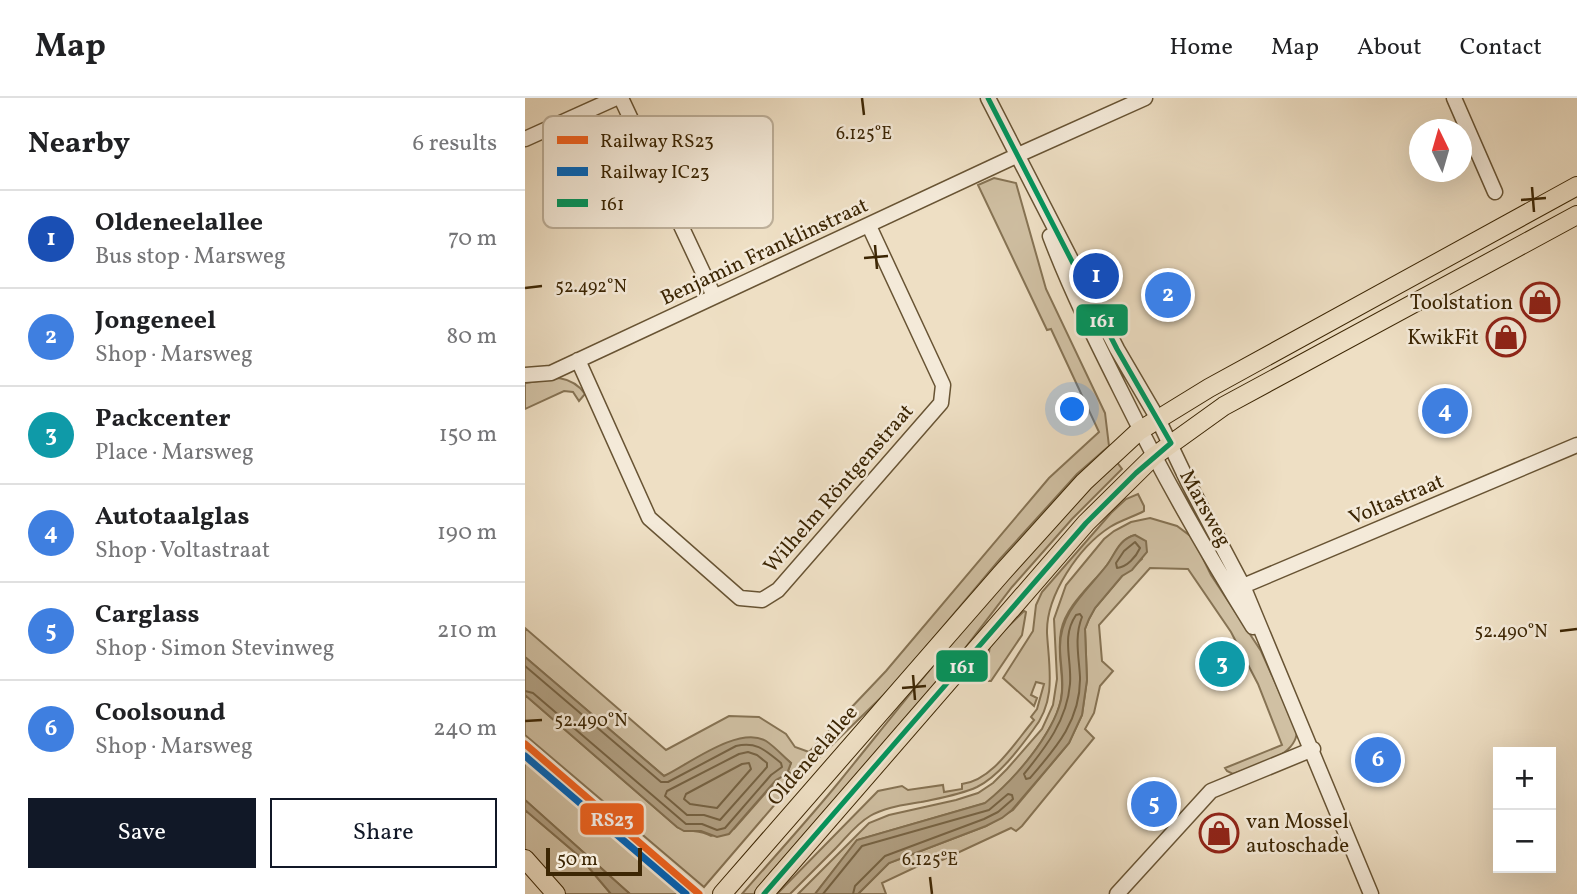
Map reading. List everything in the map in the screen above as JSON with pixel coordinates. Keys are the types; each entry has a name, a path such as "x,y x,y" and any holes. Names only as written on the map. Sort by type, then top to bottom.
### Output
{"main road":[{"name":"Oldeneelallee","path":"722,894 1000,573 1084,482 1139,431 1428,266 1577,186"},
{"path":"764,894 1086,523 1153,457 1224,406 1577,215"},
{"path":"525,859 556,894"}],"street":[{"path":"577,116 618,98 627,116"},
{"name":"Marsweg","path":"988,98 1117,349 1171,443 1237,588 1274,660 1371,894"},
{"name":"Benjamin Franklinstraat","path":"525,374 551,373 1145,98"},
{"path":"1454,98 1495,192"},
{"path":"525,139 543,131"},
{"name":"Marsweg","path":"1029,178 1069,288 1139,431 1237,588"},
{"name":"Wilhelm Röntgenstraat","path":"578,360 649,518 740,598 762,600 778,590 941,402 944,393 943,385 869,226"},
{"path":"680,228 713,296"},
{"name":"Voltastraat","path":"1237,588 1577,445"},
{"path":"1117,894 1211,790 1313,749"}],"shaded area":[{"path":"994,178 1016,183 1046,289 1105,413 1109,446 1077,474 1000,559 894,685 795,781 704,887 525,735 525,695 677,827 686,830 711,836 734,829 788,771 791,763 765,741 664,776 525,657 525,628 666,750 729,716 759,717 786,734 795,747 809,752 886,671 1049,478 1099,432 1051,329 1047,330 978,185"},
{"path":"559,378 574,383 585,394 579,401 573,392 564,391 525,409 525,383"},
{"path":"1116,461 1122,469 1072,519 1012,587 949,669 754,894 742,894 827,796 1007,577"},
{"path":"1138,494 1144,511 1098,536 1076,559 1058,588 1048,618 1050,683 1046,707 1041,719 1008,762 985,782 970,790 888,808 870,816 790,894 777,894 878,791 902,786 908,790 943,785 944,792 962,789 962,784 984,775 1002,759 1034,720 1031,717 1037,709 1044,684 1036,682 1031,695 1037,698 1034,706 1003,678 1033,631 1036,605 1042,592 1111,513 1126,499"},
{"path":"1150,518 1177,526 1193,538 1211,575 1261,651 1297,731 1290,748 1262,764 1233,774 1227,771 1225,768 1282,745 1258,684 1231,632 1188,569 1150,568 1099,625 1102,661 1113,671 1100,686 1094,713 1085,729 1094,738 1022,826 1016,831 1011,828 938,862 935,858 882,883 886,894 858,894 889,863 986,826 1013,810 1069,743 1082,715 1087,680 1085,629 1095,608 1122,576 1142,559 1135,535 1121,543 1107,565 1068,613 1061,631 1062,685 1059,707 1040,743 1015,776 986,803 857,840 815,894 798,894 869,823 889,815 978,793 1007,769 1042,729 1053,705 1057,679 1054,619 1066,585 1104,539 1114,531 1131,522"},
{"path":"1024,611 1022,635 991,681 988,681 986,679 990,644"},
{"path":"525,752 689,894 630,894 525,800"},
{"path":"525,810 579,856 611,894 565,894 525,849"}],"water":[{"path":"1135,535 1146,541 1147,552 1095,608 1085,629 1087,680 1082,715 1069,743 1012,810 986,826 889,863 858,894 815,894 857,840 985,803 1019,770 1041,742 1061,700 1061,634 1070,612 1121,543"},
{"path":"525,657 664,776 728,742 755,737 769,743 791,763 788,771 791,774 776,780 729,834 717,837 701,831 684,831 525,695"},
{"path":"525,800 630,894 611,894 579,856 525,810"}],"rail line":[{"name":"RS23","path":"525,744 699,894"},
{"name":"IC23","path":"525,756 686,894"}],"transit line":[{"name":"161","path":"764,894 1086,523 1136,473 1171,443 1117,349 988,98"}],"place":[{"name":"Oldeneelallee","path":"1096,276"},
{"name":"Jongeneel","path":"1168,295"},
{"name":"Toolstation","path":"1540,302"},
{"name":"KwikFit","path":"1506,337"},
{"name":"Autotaalglas","path":"1445,411"},
{"name":"Packcenter","path":"1222,664"},
{"name":"Coolsound","path":"1378,760"},
{"name":"Carglass","path":"1154,804"},
{"name":"van Mossel autoschade","path":"1219,833"}]}
